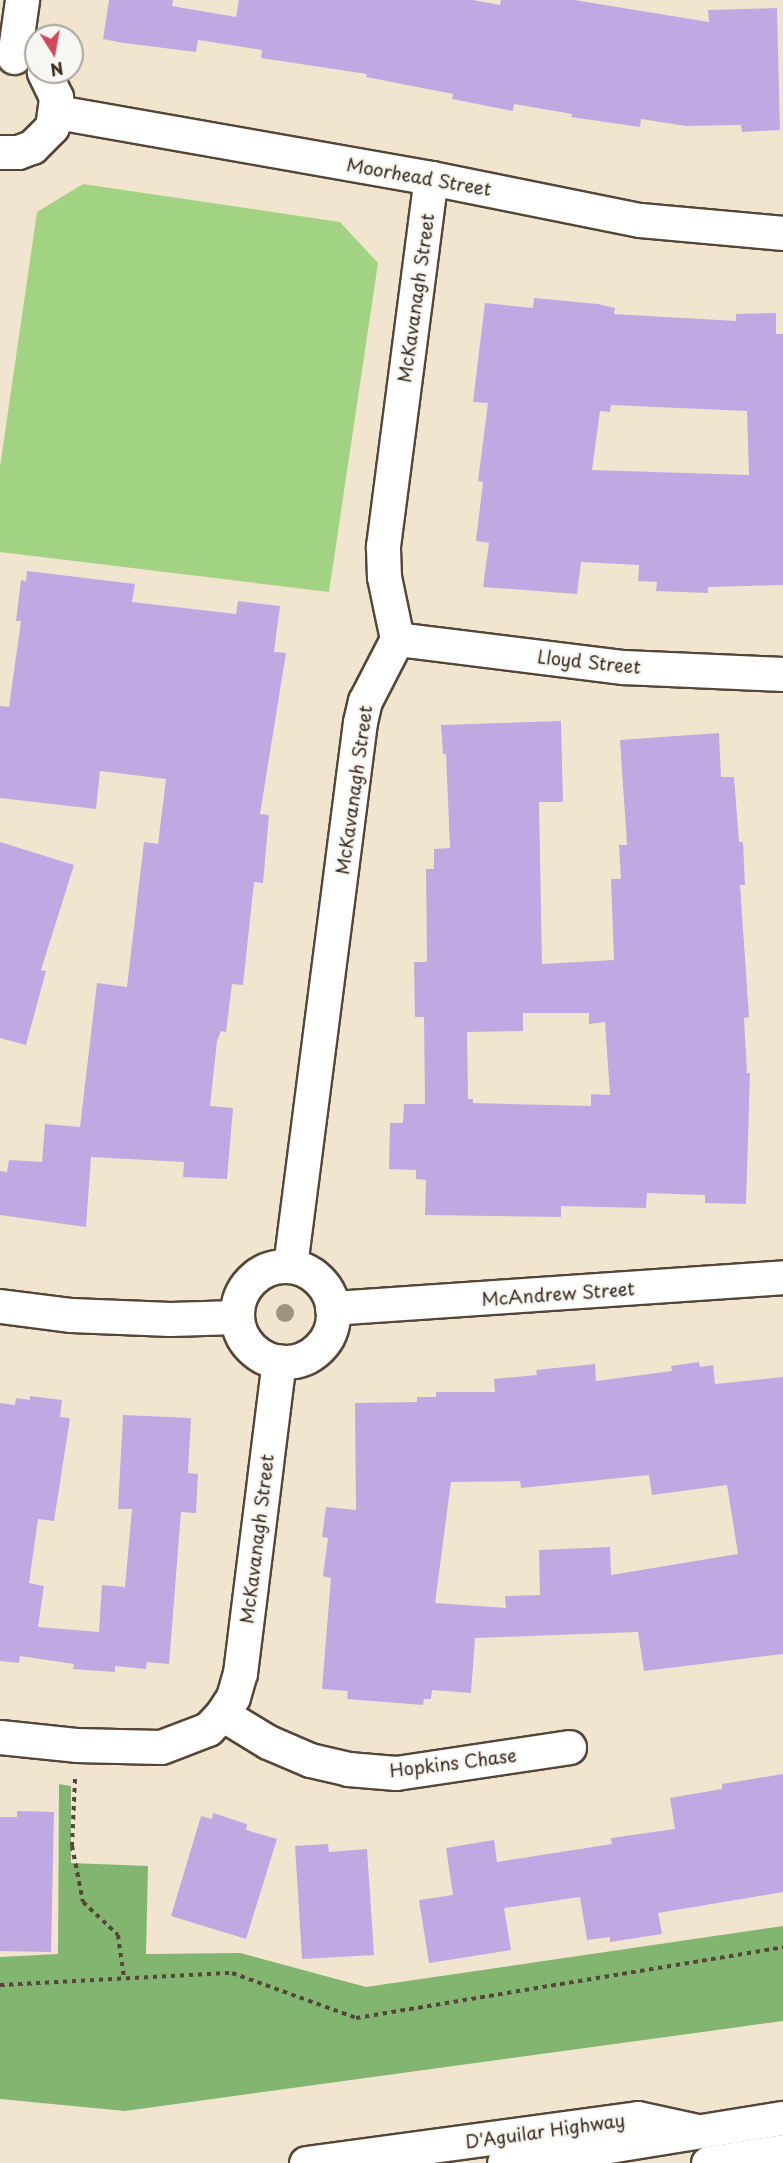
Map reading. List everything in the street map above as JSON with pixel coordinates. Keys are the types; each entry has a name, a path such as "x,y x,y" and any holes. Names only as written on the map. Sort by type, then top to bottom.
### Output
{"main road":[{"path":"17,60 22,0"},
{"path":"1,159 38,143 52,127 57,112 54,90 51,84"},
{"name":"Moorhead Street","path":"57,112 431,178 640,220 783,233"},
{"name":"McKavanagh Street","path":"291,1266 360,722 365,701 397,639 384,577 383,546 431,178"},
{"name":"Lloyd Street","path":"397,639 623,667 783,674"},
{"path":"276,1266 291,1266 319,1280 332,1308 327,1336 319,1347 307,1356 279,1361 263,1357 250,1347 240,1333 237,1317 238,1302 251,1279 276,1266"},
{"name":"McAndrew Street","path":"332,1308 783,1277"},
{"path":"0,1306 71,1314 171,1319 237,1317"},
{"name":"McKavanagh Street","path":"222,1714 233,1697 240,1673 279,1361"},
{"path":"0,1737 76,1745 161,1747 208,1729 222,1714"},
{"name":"Hopkins Chase","path":"222,1714 279,1746 310,1760 348,1769 396,1773 569,1747"},
{"name":"D'Aguilar Highway","path":"306,2163 638,2118 697,2132 783,2118"},
{"path":"504,2163 697,2132"},
{"path":"708,2163 783,2151"}],"path":[{"path":"76,1745 72,1846 83,1902 118,1935 124,1978"},
{"path":"0,1985 232,1973 356,2018 783,1947"}],"green space":[{"path":"83,184 340,222 378,263 329,592 0,552 0,467 37,212"},
{"path":"59,1784 71,1786 71,1863 148,1866 146,1954 240,1953 366,1987 783,1926 783,2021 125,2111 0,2099 0,1957 58,1954"}],"building":[{"path":"109,0 173,0 172,6 236,17 239,0 472,0 500,5 501,0 574,0 709,22 708,10 777,8 780,130 742,132 741,125 686,126 641,119 640,127 571,117 572,114 514,104 513,111 452,99 453,94 366,77 367,74 261,58 262,50 198,40 196,52 103,39"},
{"path":"534,298 598,304 615,308 614,314 736,321 736,314 776,313 776,334 783,334 783,585 708,587 708,593 656,591 657,582 638,581 639,565 581,562 577,594 483,587 489,543 476,541 483,482 478,481 488,403 473,402 485,303 533,308","holes":["611,405 747,411 749,475 592,470 600,411 610,412"]},
{"path":"27,571 135,584 132,602 236,614 238,601 280,606 274,652 286,653 260,814 269,815 263,883 254,882 243,985 232,984 226,1032 221,1031 217,1041 210,1106 233,1108 227,1179 183,1177 184,1162 91,1157 86,1227 0,1215 0,1171 7,1172 9,1160 42,1162 45,1124 80,1127 97,983 127,987 144,842 158,844 166,779 100,771 96,809 0,798 0,706 9,707 21,621 16,621 21,580 26,581"},
{"path":"561,721 563,802 539,802 542,964 614,960 611,879 621,879 619,845 627,845 620,740 719,733 721,777 734,777 739,842 743,842 745,885 740,885 749,1017 744,1018 747,1073 750,1073 746,1204 705,1203 705,1195 647,1193 646,1208 561,1206 561,1217 425,1215 426,1180 416,1179 416,1170 389,1169 390,1123 403,1123 404,1104 425,1104 424,1017 415,1017 414,962 427,962 426,869 434,869 434,849 450,848 446,754 443,754 441,725","holes":["523,1013 589,1013 589,1024 605,1022 610,1095 591,1094 591,1106 473,1103 473,1099 468,1099 467,1032 523,1031"]},
{"path":"0,842 74,865 41,970 46,971 26,1045 0,1038"},
{"path":"699,1362 700,1367 713,1365 715,1384 783,1377 783,1654 644,1671 638,1632 475,1638 471,1693 432,1690 431,1699 424,1699 423,1705 347,1699 348,1691 322,1689 331,1578 323,1576 328,1538 322,1537 326,1507 356,1510 355,1403 417,1402 417,1397 436,1397 436,1392 495,1392 494,1379 537,1375 536,1370 595,1364 596,1381 672,1371 671,1366","holes":["649,1475 652,1495 727,1485 738,1554 611,1575 610,1547 539,1550 540,1595 505,1596 506,1608 435,1603 451,1482 520,1481 521,1488"]},
{"path":"30,1396 62,1400 60,1417 70,1418 54,1521 38,1519 29,1583 44,1586 38,1627 99,1632 102,1585 125,1587 132,1509 118,1509 123,1415 191,1418 188,1473 198,1474 196,1513 181,1512 169,1664 147,1662 146,1669 115,1666 115,1672 73,1669 74,1664 20,1656 19,1663 0,1661 0,1403 15,1405 16,1398 30,1400"},
{"path":"783,1774 783,1892 658,1913 662,1934 610,1942 610,1937 587,1940 580,1897 504,1908 511,1950 429,1963 419,1900 453,1895 446,1848 494,1840 497,1862 612,1844 611,1838 675,1829 670,1798 722,1789 722,1784"},
{"path":"17,1811 54,1812 51,1952 0,1951 0,1817 17,1817"},
{"path":"213,1813 247,1824 246,1830 277,1839 246,1939 171,1916 201,1816 212,1819"},
{"path":"328,1844 329,1852 367,1849 374,1955 302,1959 295,1846"}]}
